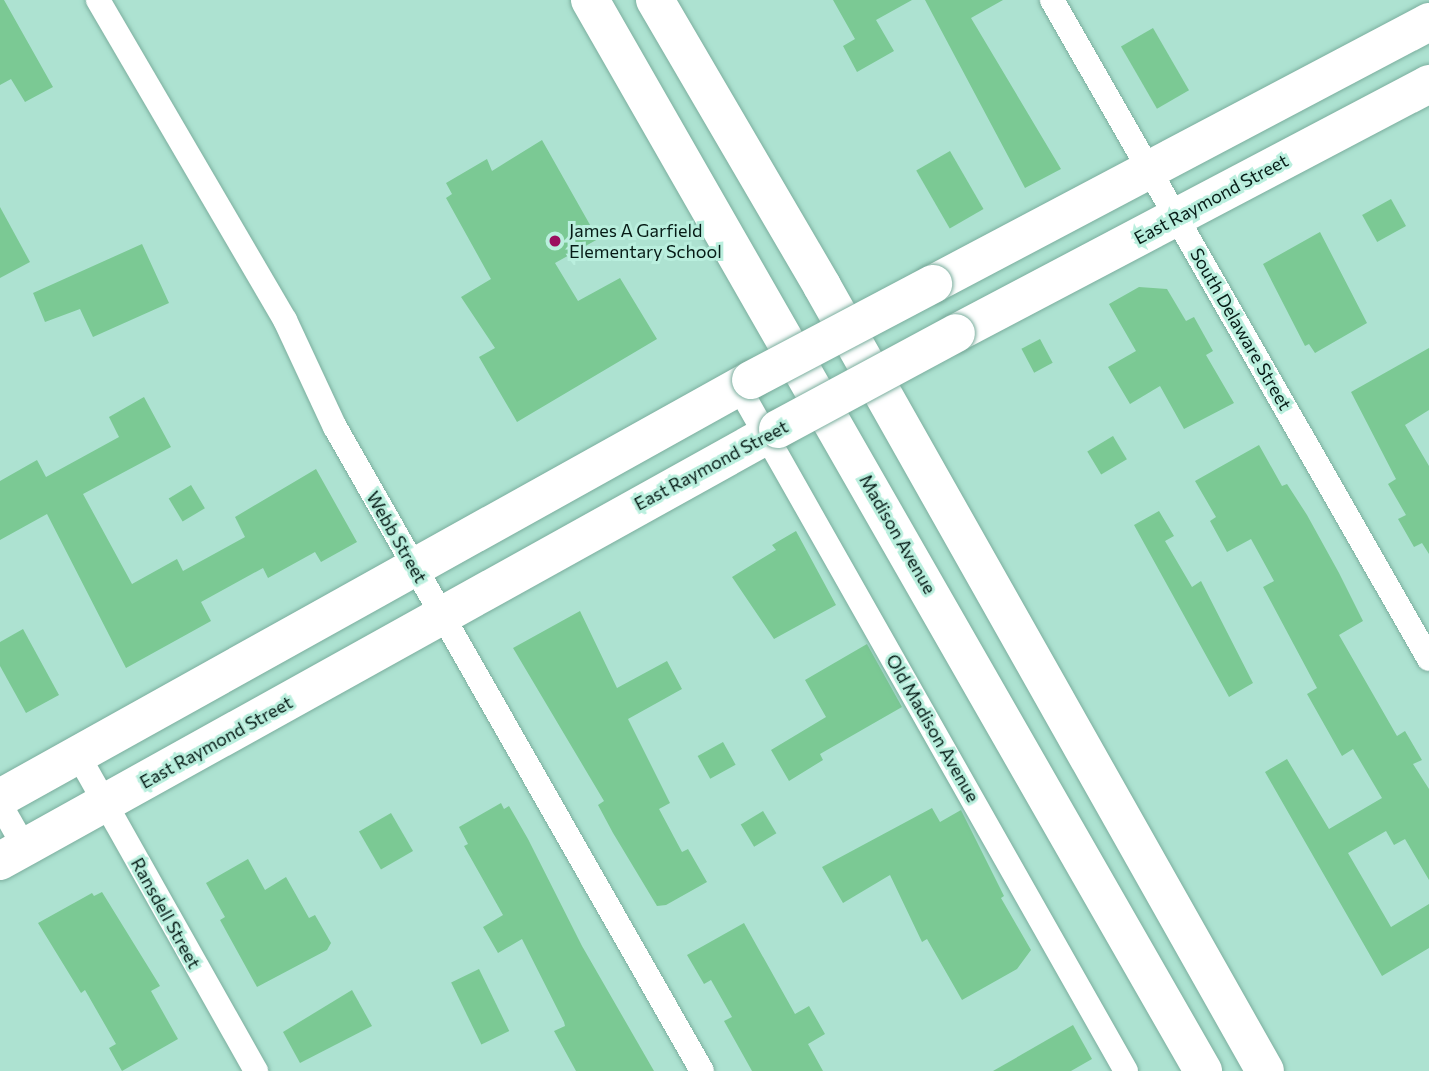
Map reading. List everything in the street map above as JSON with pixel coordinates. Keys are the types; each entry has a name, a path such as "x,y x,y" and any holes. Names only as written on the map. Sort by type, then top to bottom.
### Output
{"main road":[{"name":"Madison Avenue","path":"590,0 1203,1071"},
{"path":"654,0 822,286 1265,1071"},
{"path":"0,798 745,383 1429,22"},
{"name":"East Raymond Street","path":"12,854 441,613 772,432 1429,84"}],"street":[{"name":"Webb Street","path":"98,0 285,320 335,427 702,1071"},
{"name":"South Delaware Street","path":"1052,0 1429,659"},
{"name":"Old Madison Avenue","path":"745,383 1126,1071"},
{"name":"Ransdell Street","path":"78,755 256,1071"},
{"path":"0,804 12,854"}],"building":[{"path":"0,0 4,0 53,87 25,102 11,79 0,85"},
{"path":"833,0 912,0 876,20 894,51 857,72 843,46 855,39"},
{"path":"925,0 1003,0 971,18 1061,169 1025,188"},
{"path":"1153,28 1189,90 1157,109 1121,46"},
{"path":"542,140 598,239 555,263 578,301 620,278 657,339 517,422 479,357 495,348 461,297 491,279 446,198 452,194 446,183 487,159 492,171"},
{"path":"950,151 984,209 950,229 916,170"},
{"path":"1391,199 1406,226 1377,242 1362,215"},
{"path":"0,207 30,262 0,278"},
{"path":"1320,232 1367,323 1315,353 1309,344 1305,346 1263,264"},
{"path":"142,244 169,303 93,337 80,309 45,322 33,293"},
{"path":"1139,287 1167,289 1186,321 1194,317 1213,351 1206,355 1234,403 1184,429 1160,386 1130,404 1108,367 1136,351 1109,304"},
{"path":"1040,339 1053,363 1034,373 1021,349"},
{"path":"1429,348 1429,410 1405,425 1429,466 1429,554 1422,543 1414,547 1398,519 1406,515 1388,484 1396,479 1351,392"},
{"path":"144,397 171,447 83,494 132,584 177,559 183,571 245,537 235,517 316,469 357,542 321,562 315,552 268,578 263,568 201,602 211,621 126,668 47,514 0,540 0,481 37,460 46,477 119,437 109,417"},
{"path":"1113,436 1127,459 1101,475 1087,451"},
{"path":"1259,445 1282,486 1287,484 1307,515 1363,621 1339,635 1397,736 1405,731 1422,760 1413,764 1429,789 1429,880 1405,839 1394,845 1386,831 1348,853 1391,927 1429,904 1429,948 1382,976 1265,772 1287,759 1329,829 1382,798 1353,749 1342,756 1307,694 1317,688 1263,587 1274,581 1251,539 1227,552 1210,521 1216,517 1195,481"},
{"path":"191,485 205,508 183,522 169,498"},
{"path":"1159,511 1174,536 1165,541 1192,587 1201,581 1253,683 1229,697 1134,525"},
{"path":"796,531 836,605 774,639 732,577 776,550 772,545"},
{"path":"580,611 617,688 667,661 682,689 628,719 670,803 659,809 682,852 688,849 707,882 666,905 657,906 613,833 598,805 604,801 513,648"},
{"path":"23,629 59,695 26,713 0,666 0,642"},
{"path":"867,644 902,707 820,754 823,760 789,781 771,750 826,717 805,680"},
{"path":"723,742 736,765 710,779 698,756"},
{"path":"501,803 504,809 509,806 528,839 582,946 654,1071 576,1071 554,1031 565,1026 564,1022 522,939 498,953 483,927 503,915 464,846 468,844 459,827"},
{"path":"932,808 940,822 961,810 1004,896 1001,898 1031,950 1017,969 962,1000 927,939 922,942 890,875 843,903 822,867"},
{"path":"763,811 776,833 754,847 741,824"},
{"path":"391,813 413,851 381,870 359,832"},
{"path":"248,859 265,890 286,877 309,918 315,915 331,943 327,950 257,987 220,920 225,917 206,883"},
{"path":"102,892 160,986 151,991 178,1039 122,1071 109,1048 116,1044 85,990 81,993 38,923 92,893 94,896"},
{"path":"744,923 795,1014 809,1006 825,1034 808,1044 823,1071 752,1071 724,1021 732,1017 711,980 704,984 687,955"},
{"path":"479,969 509,1031 481,1045 451,983"},
{"path":"352,990 372,1026 300,1063 283,1032"},
{"path":"1073,1025 1092,1059 1071,1071 993,1071"}],"place":[{"name":"James A Garfield Elementary School","path":"555,241"}]}
